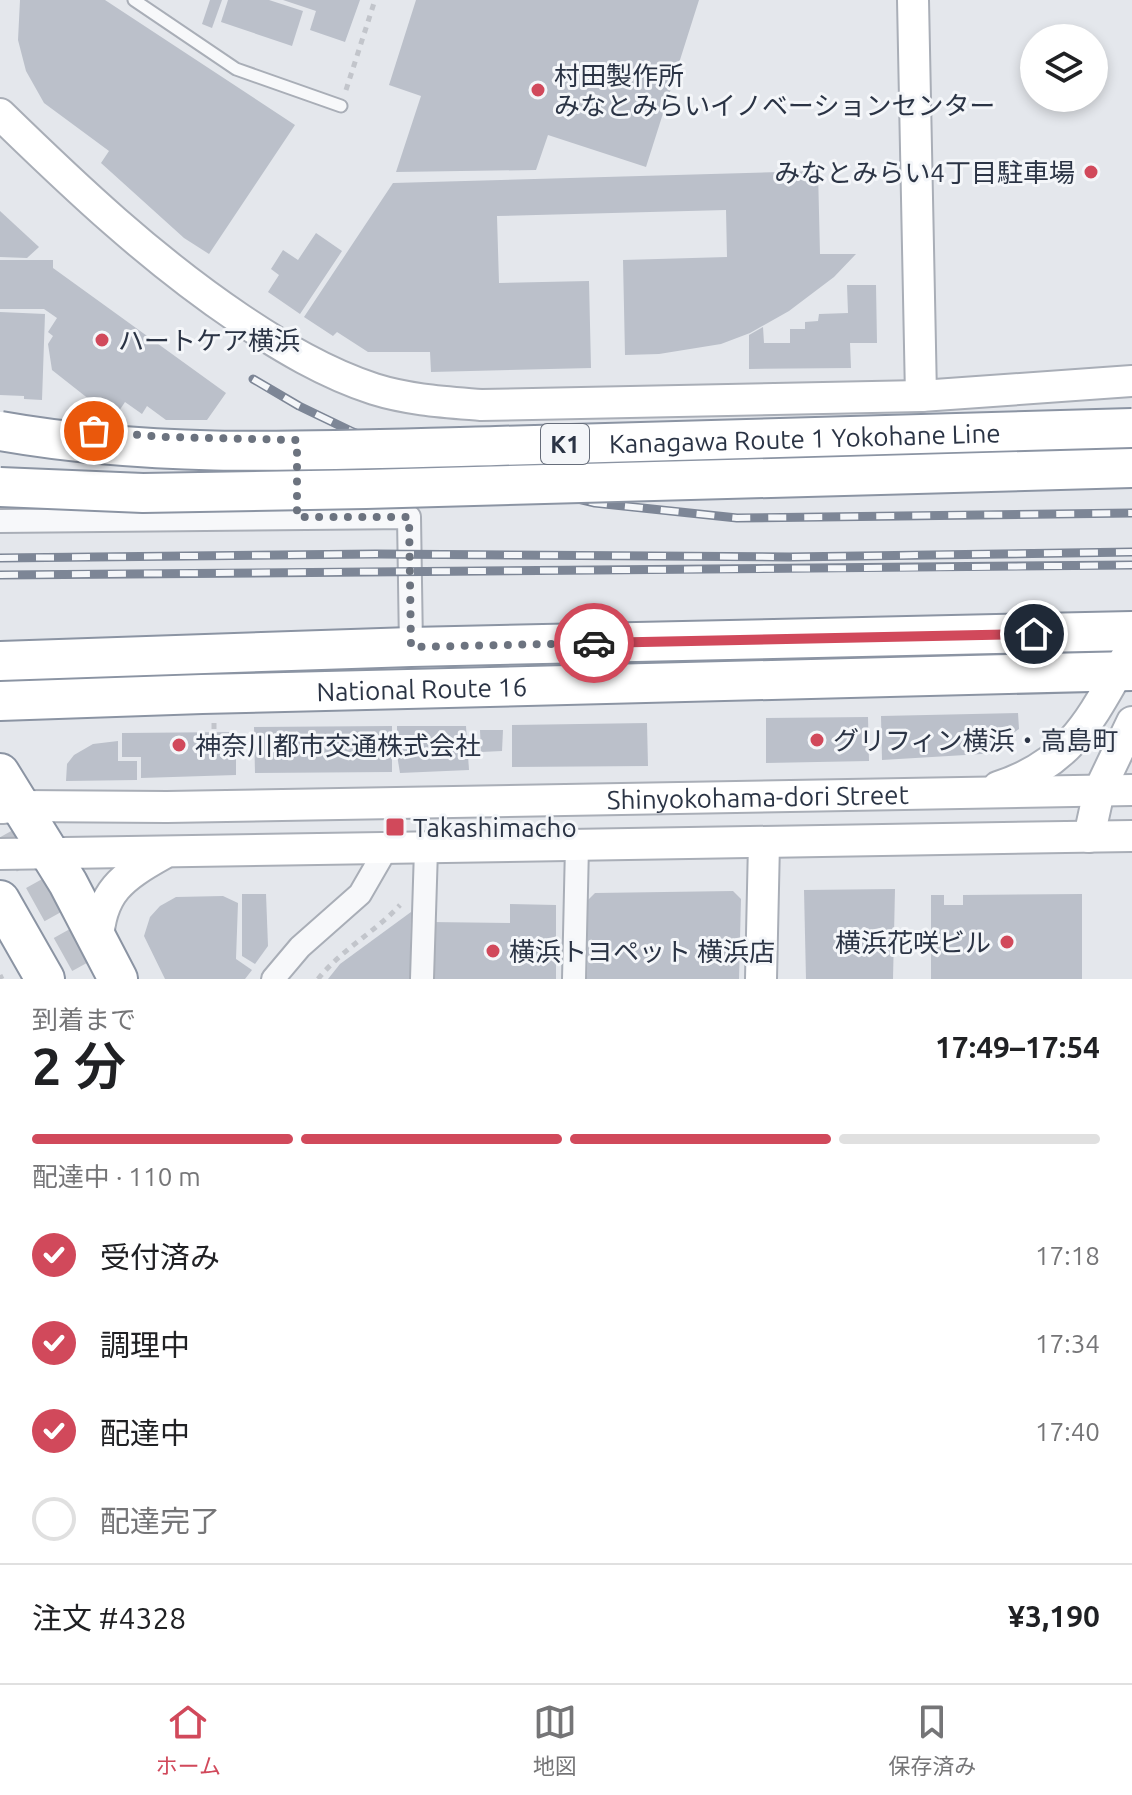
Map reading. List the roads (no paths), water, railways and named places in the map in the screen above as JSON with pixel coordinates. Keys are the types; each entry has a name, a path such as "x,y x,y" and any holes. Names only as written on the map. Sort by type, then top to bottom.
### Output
{"highway":[{"name":"Kanagawa Route 1 Yokohane Line","path":"0,431 82,443 147,448 366,449 1129,428"},
{"path":"0,443 76,450 147,448"},
{"name":"Kanagawa Route 1 Yokohane Line","path":"0,487 143,493 350,490 1132,468"},
{"name":"National Route 16","path":"9,659 1132,631"},
{"name":"National Route 16","path":"0,701 1127,663"},
{"path":"0,773 10,807 50,851 118,979"},
{"path":"0,900 45,979"}],"street":[{"path":"913,0 921,396"},
{"path":"0,114 71,184 171,270 274,342 321,368 373,389 421,401 481,405 921,396 1132,381"},
{"path":"0,416 65,428 123,434 297,440 297,517"},
{"path":"0,521 409,517 411,647"},
{"path":"977,794 1041,769 1064,752 1127,663"},
{"path":"1089,837 1099,791 1132,722"},
{"name":"Shinyokohama-dori Street","path":"10,807 1132,790"},
{"name":"Shinyokohama-dori Street","path":"0,854 1132,836"},
{"path":"761,979 764,843"},
{"path":"574,979 577,846"},
{"path":"273,979 300,947 360,894 386,849"},
{"path":"422,979 426,849"},
{"path":"98,942 99,918 106,900 133,871 165,853"}],"lane":[{"path":"134,0 236,69 341,106"}],"tunnel":[{"path":"15,829 90,964"}],"railway":[{"path":"253,379 353,432 462,472 595,503 737,518 1132,513"},
{"path":"0,558 376,554 789,557 1132,552"},
{"path":"0,575 1132,565"}],"place":[{"name":"村田製作所 みなとみらいイノベーションセンター","path":"538,90"},
{"name":"みなとみらい4丁目駐車場","path":"1091,172"},
{"name":"ハートケア横浜","path":"102,340"},
{"name":"グリフィン横浜・高島町","path":"817,740"},
{"name":"神奈川都市交通株式会社","path":"179,745"},
{"name":"Takashimacho","path":"395,827"},
{"name":"横浜花咲ビル","path":"1007,942"},
{"name":"横浜トヨペット 横浜店","path":"493,951"}]}
